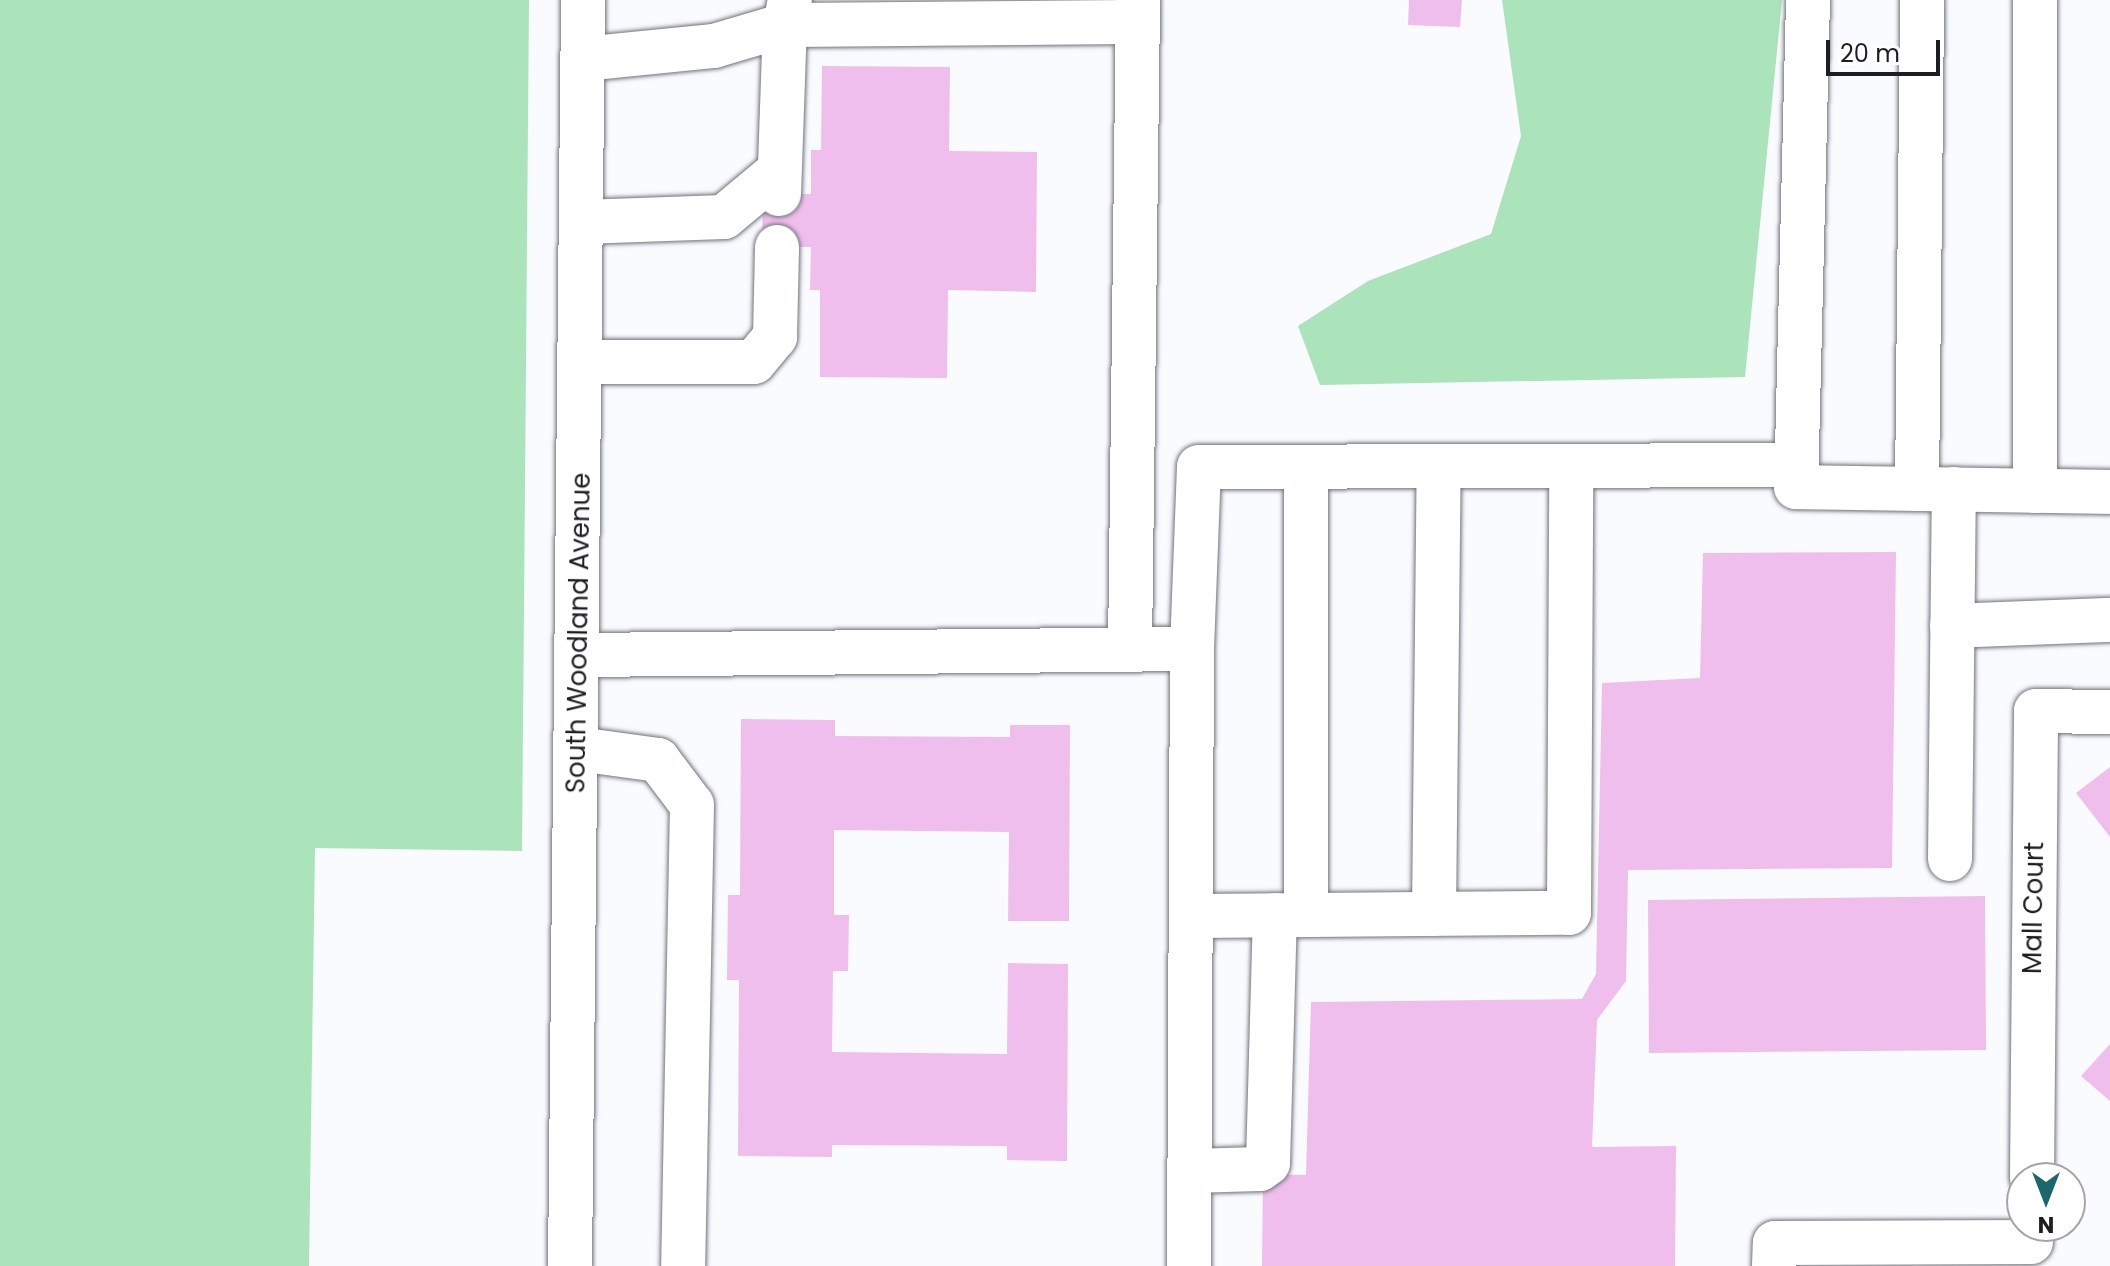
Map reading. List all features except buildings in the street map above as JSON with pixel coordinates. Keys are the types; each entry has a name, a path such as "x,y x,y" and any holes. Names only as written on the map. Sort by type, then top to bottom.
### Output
{"street":[{"name":"South Woodland Avenue","path":"570,1266 580,655 583,0"},
{"path":"1808,0 1796,487 2110,492"},
{"path":"1922,0 1935,489 1952,626 1950,859"},
{"path":"2035,0 2035,491"},
{"path":"583,59 714,46 788,13 1138,11 1130,650"},
{"path":"582,222 724,217 779,182 788,13"},
{"path":"581,362 754,362 775,337 777,259 724,217"},
{"path":"1189,1266 1192,649 1199,467 1795,465"},
{"path":"1192,916 1569,913 1571,466"},
{"path":"1191,1171 1260,1169 1268,1163 1290,915 1306,467"},
{"path":"1434,914 1439,467"},
{"path":"1952,626 2110,620"},
{"path":"580,655 1192,649"},
{"name":"Mall Court","path":"2032,1162 2036,711 2110,712"},
{"path":"578,749 658,760 692,805 683,1252"},
{"path":"1774,1266 1775,1243 1950,1253 2031,1245"}],"green space":[{"path":"0,0 529,0 522,851 315,848 309,1266 0,1266"},
{"path":"1502,0 1782,0 1745,377 1320,385 1298,326 1368,281 1491,234 1521,136"}]}
